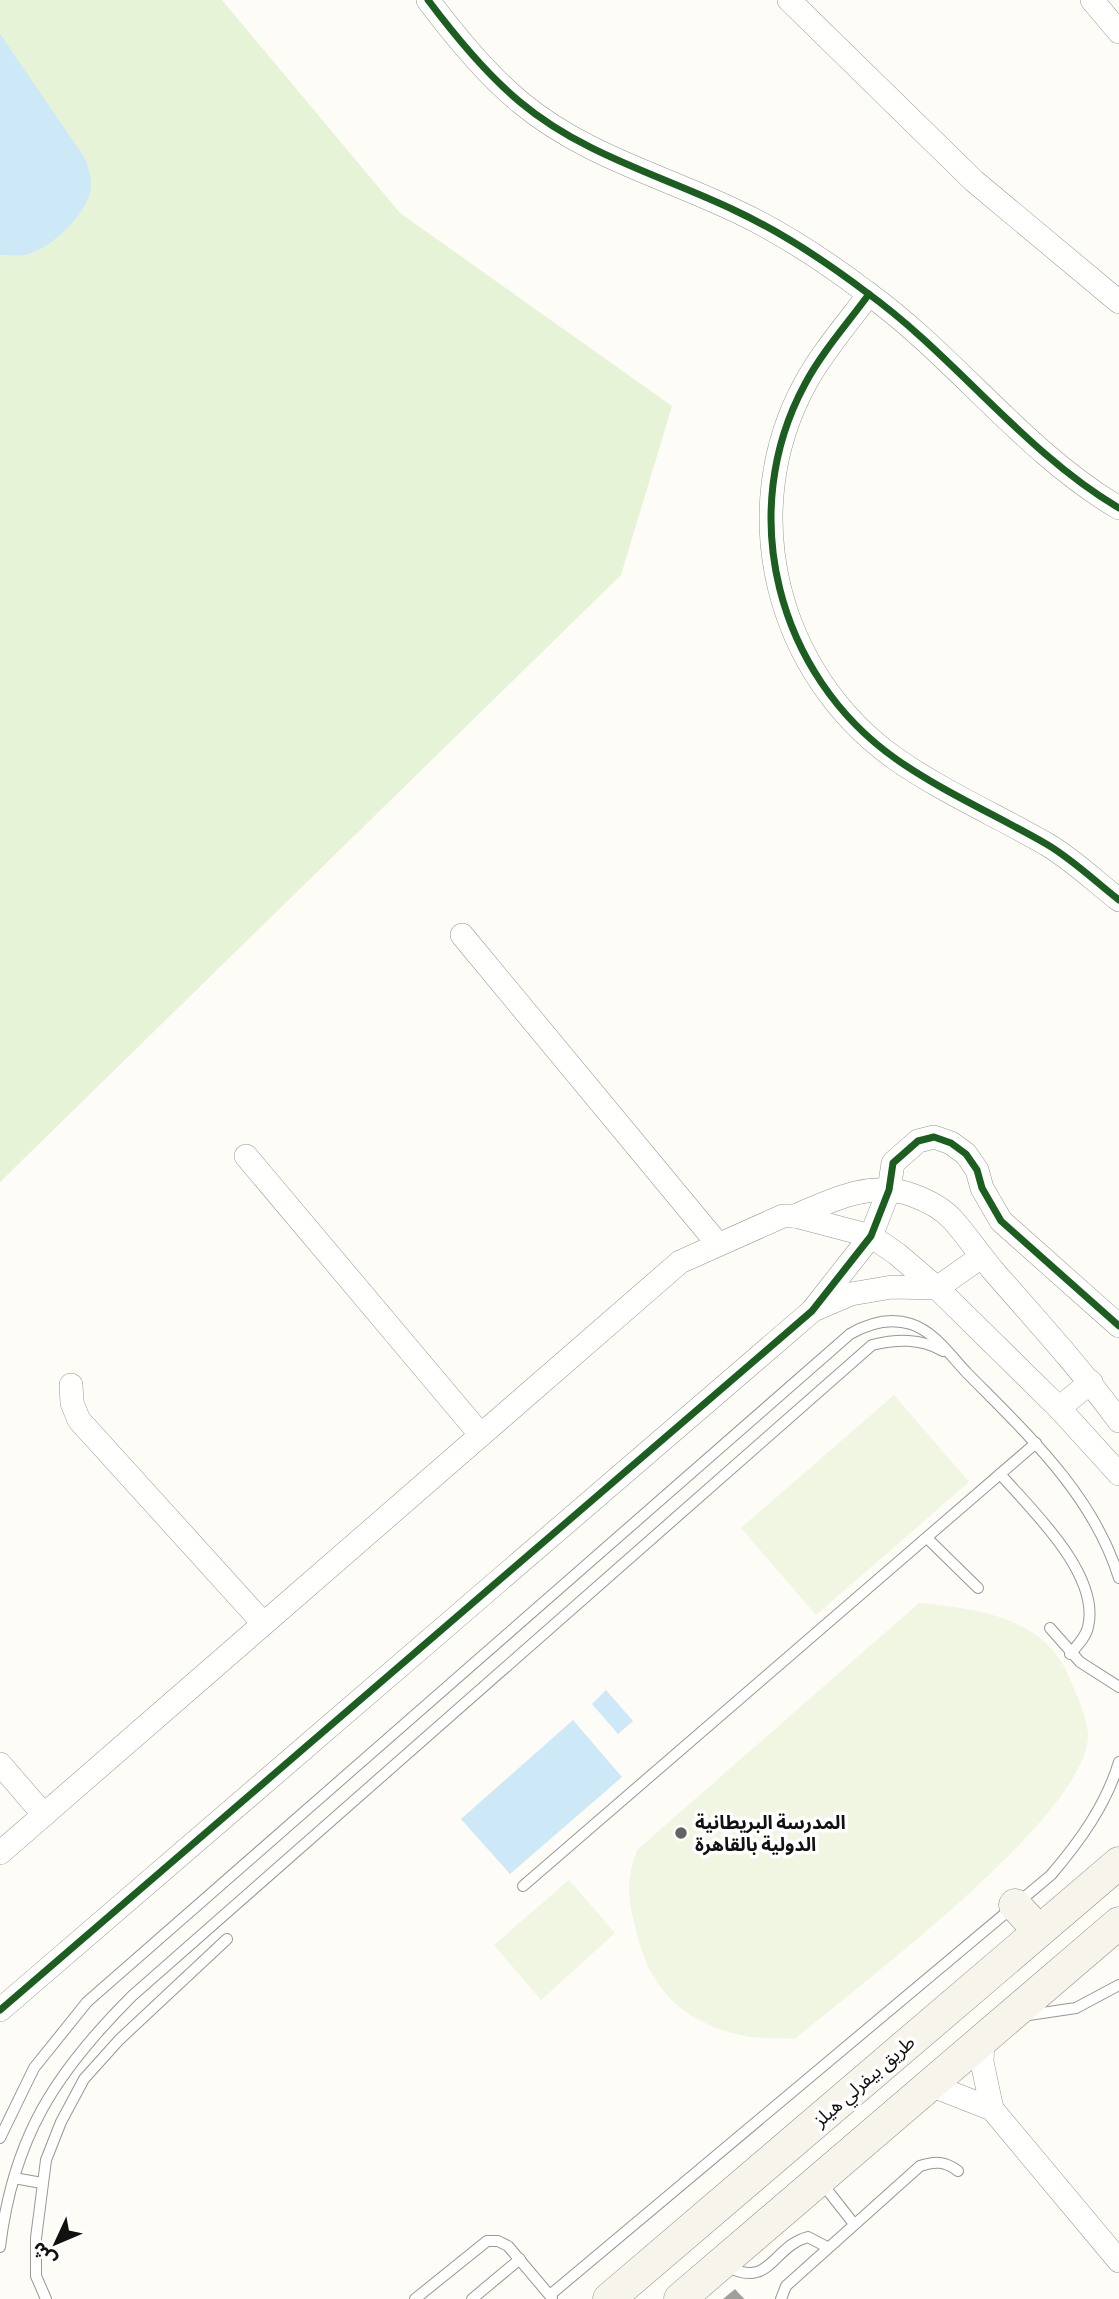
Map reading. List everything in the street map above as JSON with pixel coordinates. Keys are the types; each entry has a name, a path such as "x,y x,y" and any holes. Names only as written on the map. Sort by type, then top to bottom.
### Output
{"street":[{"path":"428,0 459,42 520,102 580,142 746,216 801,246 869,294 1069,473 1119,508"},
{"path":"789,0 974,181 1119,302"},
{"path":"1091,0 1115,27"},
{"path":"869,294 805,383 781,439 770,498 772,558 787,620 813,672 850,720 897,759 1051,847 1119,900"},
{"path":"462,935 717,1243"},
{"path":"0,2010 812,1311 871,1236 889,1190 893,1163 904,1150 918,1141 934,1137 951,1143 972,1162 982,1188 1001,1221 1119,1326"},
{"path":"246,1156 480,1434"},
{"path":"795,1216 840,1196 862,1191 889,1190 911,1195 952,1218 981,1257 1091,1382 1119,1421"},
{"path":"0,1853 680,1262 717,1243 783,1216 795,1216 871,1236 937,1288 1059,1408 1119,1474"},
{"path":"812,1311 851,1294 892,1286 937,1288 981,1257"},
{"path":"1059,1408 1091,1382"},
{"path":"71,1385 72,1403 79,1420 264,1623"},
{"path":"0,1764 44,1815"},
{"name":"طريق بيفرلي هيلز","path":"609,2299 1119,1863"},
{"path":"1015,1905 1039,1931"},
{"path":"680,2299 1119,1923"},
{"path":"982,2039 982,2062 992,2109 1119,2261"},
{"path":"928,2084 992,2109"}],"lane":[{"path":"1115,27 1119,45"},
{"path":"898,1321 901,1340"},
{"path":"0,2138 34,2068 87,2002 850,1334 863,1326 898,1321 927,1331 1036,1443 1081,1500 1102,1536 1119,1578"},
{"path":"863,1326 872,1345"},
{"path":"0,2247 4,2213 22,2151 50,2094 87,2041 132,1996 872,1345 901,1340 926,1341 948,1354"},
{"path":"523,1886 1036,1443"},
{"path":"1000,1475 1048,1528 1080,1578 1090,1620 1087,1632 1070,1654"},
{"path":"927,1538 978,1588"},
{"path":"1050,1628 1070,1654 1091,1671 1119,1687"},
{"path":"415,2299 487,2241 498,2241 520,2259 551,2297 1051,1875 1077,1844 1099,1810 1119,1762"},
{"path":"46,2299 36,2276 36,2238 46,2160 61,2122 83,2079 119,2040 227,1939"},
{"path":"1009,2017 1044,2015 1076,2008 1119,1985"},
{"path":"781,2299 786,2286 920,2166 933,2162 948,2163 958,2171"},
{"path":"14,2178 42,2183"},
{"path":"820,2180 853,2224"},
{"path":"722,2263 739,2273 762,2272 800,2239 816,2239 827,2247"},
{"path":"472,2299 520,2259"}],"green space":[{"path":"0,0 222,0 400,213 672,406 621,575 0,1182"},
{"path":"894,1395 969,1482 816,1615 741,1528"},
{"path":"919,1603 987,1613 1008,1620 1027,1629 1059,1658 1080,1703 1088,1737 1072,1779 1044,1817 1005,1859 913,1942 795,2039 743,2036 699,2020 671,1999 660,1986 643,1953 629,1892 637,1850"},
{"path":"569,1880 615,1933 541,2000 494,1945"}],"water":[{"path":"0,34 86,160 91,181 83,208 67,228 38,250 21,255 0,255"},
{"path":"606,1690 633,1721 618,1734 592,1704"},
{"path":"573,1720 622,1777 510,1874 461,1819"}],"building":[{"path":"735,2289 744,2299 723,2299"}],"cycle path":[{"path":"428,0 507,91 544,120 597,151 753,220 819,259 899,317 1052,460 1119,508"},
{"path":"869,294 827,349 805,384 784,434 773,485 772,537 780,588 796,637 822,683 855,724 896,759 1048,845 1119,900"},
{"path":"0,2010 812,1311 871,1236 889,1190 893,1163 918,1141 934,1137 951,1143 966,1154 977,1170 982,1188 1001,1221 1119,1326"}],"place":[{"name":"المدرسة البريطانية الدولية بالقاهرة","path":"681,1833"}]}
